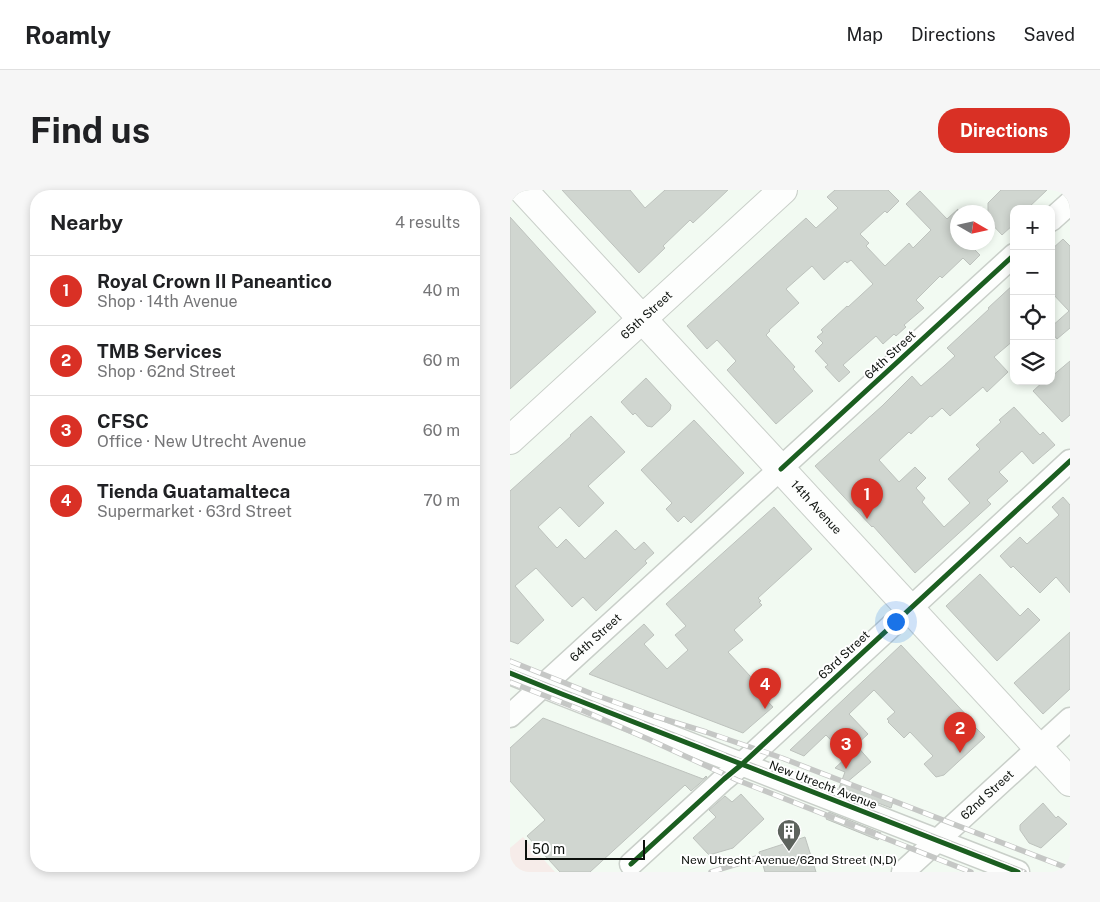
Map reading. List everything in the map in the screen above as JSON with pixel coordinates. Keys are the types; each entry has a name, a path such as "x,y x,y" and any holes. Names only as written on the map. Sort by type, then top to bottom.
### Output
{"main road":[{"name":"14th Avenue","path":"523,190 1070,782"},
{"name":"65th Street","path":"510,440 783,190"}],"street":[{"path":"1055,216 1070,203"},
{"name":"64th Street","path":"510,716 1010,259"},
{"name":"63rd Street","path":"631,864 1070,461"},
{"name":"New Utrecht Avenue","path":"510,672 543,687 741,765 1018,872"},
{"name":"62nd Street","path":"903,872 1070,719"}],"shaded area":[{"path":"523,837 555,872 510,872 510,848"}],"building":[{"path":"562,190 630,190 645,208 665,190 728,190 693,223 690,220 639,273"},
{"path":"835,190 888,190 899,201 860,234 869,243 866,246 885,266 909,243 913,248 931,230 906,204 920,191 947,219 950,216 950,250 975,250 980,255 970,265 963,258 942,278 940,276 916,300 924,308 904,325 906,327 896,336 894,334 883,344 876,336 843,365 850,372 839,382 825,367 828,365 815,351 823,343 817,337 823,332 821,330 873,284 851,260 847,263 845,261 824,280 812,266 786,289 799,303 769,330 766,335 795,367 793,369 813,391 776,424 727,370 736,361 727,351 717,340 707,349 687,326 806,218 816,228 838,208 827,197"},
{"path":"1001,190 1047,190 1031,205 1010,205 1010,228 1002,235 995,228 995,205 988,205"},
{"path":"510,217 596,312 510,389"},
{"path":"1063,239 1070,246 1070,328 1057,339 1055,337 1055,323 1069,311 1055,296 1055,246"},
{"path":"1010,288 1010,343 994,357 1008,372 987,392 983,387 950,416 942,408 932,417 930,416 911,434 909,432 879,460 899,482 915,467 926,478 916,488 925,498 922,502 944,527 970,503 948,479 980,449 976,445 1014,407 1040,435 1043,432 1055,445 1033,464 1022,451 1011,461 999,472 1008,481 987,500 991,504 915,573 815,466 882,406 912,376 921,386 955,356 947,348"},
{"path":"1070,361 1070,415 1062,422 1033,391 1040,385 1055,385 1055,374"},
{"path":"646,378 671,405 670,410 652,427 647,426 635,413 633,415 621,402"},
{"path":"591,416 625,452 588,486 604,503 579,527 560,507 538,527 557,548 566,539 585,559 616,530 635,550 644,542 654,553 645,561 647,563 596,611 583,597 572,607 536,568 515,586 544,620 518,644 510,641 510,491"},
{"path":"694,420 744,473 691,523 684,516 678,522 666,509 672,503 641,470"},
{"path":"1063,497 1070,505 1070,593 1056,577 1040,593 1000,556 1020,537 1027,544 1059,515 1052,507"},
{"path":"774,507 812,549 758,598 762,605 734,630 743,640 728,652 761,688 758,691 773,707 743,733 589,674 644,624 654,635 644,644 667,669 688,650 675,635 686,626 666,604"},
{"path":"980,574 1020,616 1028,608 1040,620 997,661 946,606"},
{"path":"1070,632 1070,689 1043,714 1014,683"},
{"path":"901,645 985,737 944,775 936,777 924,764 933,756 910,732 904,738 888,722 887,719 895,712 874,690 849,714 868,734 856,745 871,762 846,783 893,802 891,808 839,788 845,772 835,768 847,757 826,735 804,756 790,750"},
{"path":"543,718 703,779 707,777 691,791 685,785 590,872 560,872 527,836 545,820 510,781 510,748"},
{"path":"741,794 764,819 733,848 709,855 693,838 716,817 709,810 725,796 732,802"},
{"path":"1043,803 1056,818 1058,816 1067,824 1041,848 1029,843 1020,830 1020,825"},
{"path":"829,812 881,833 878,840 826,819"},
{"name":"New Utrecht Avenue/62nd Street (N,D)","path":"805,837 816,872 765,872 759,852"}],"railway":[{"path":"510,661 654,716 782,758 1070,869"},
{"path":"510,671 1024,872"},
{"path":"510,682 584,711 737,780 971,872"},
{"path":"711,872 760,857"}],"cycle path":[{"path":"781,469 1010,259"},
{"path":"631,864 1070,461"},
{"path":"510,673 1018,872"}],"place":[{"name":"Royal Crown II Paneantico","path":"867,519"},
{"name":"Tienda Guatamalteca","path":"765,709"},
{"name":"TMB Services","path":"960,753"},
{"name":"CFSC","path":"846,769"},
{"name":"New Utrecht Avenue/62nd Street (N,D)","path":"789,852"}]}
